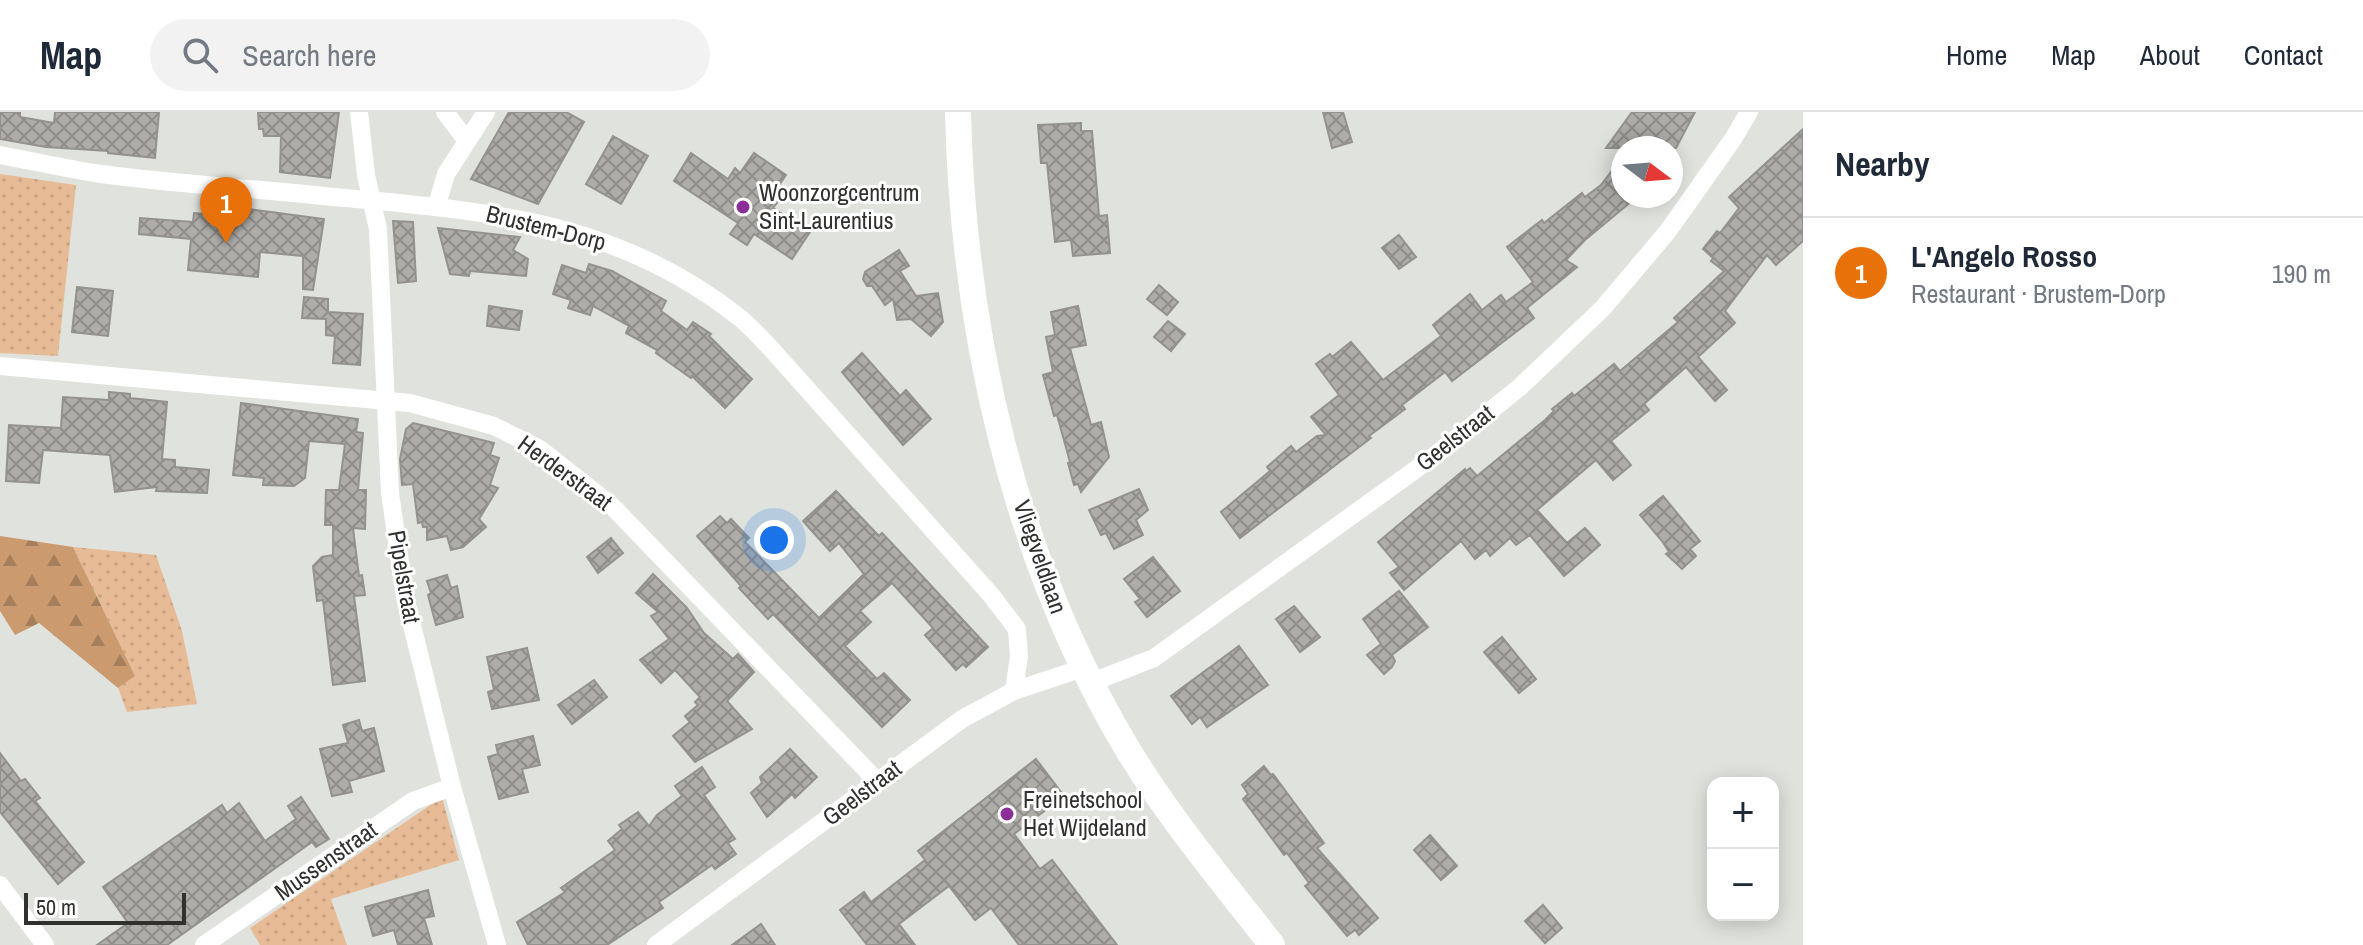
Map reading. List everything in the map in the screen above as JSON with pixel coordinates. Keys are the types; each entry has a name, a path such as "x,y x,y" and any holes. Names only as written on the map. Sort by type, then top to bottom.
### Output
{"main road":[{"name":"Vliegveldlaan","path":"958,112 967,259 991,390 1036,558 1086,675 1127,749 1170,814 1272,945"}],"street":[{"name":"Pipelstraat","path":"359,112 378,229 390,493 405,597 452,787 497,945"},
{"path":"445,112 467,141"},
{"path":"437,205 446,174 486,112"},
{"name":"Geelstraat","path":"656,945 962,719 1014,691 1154,658 1433,457 1520,387 1603,308 1668,231 1749,112"},
{"name":"Brustem-Dorp","path":"0,155 100,174 437,205 570,229 661,265 740,318 981,583 1017,629 1019,656 1014,691"},
{"name":"Herderstraat","path":"0,366 387,400 410,403 494,426 540,449 611,505 878,782"},
{"name":"Mussenstraat","path":"204,945 413,801 452,787"},
{"path":"0,885 45,945"}],"shaded area":[{"path":"0,174 76,185 58,356 0,353"},
{"path":"73,547 156,555 182,631 197,704 127,712 118,688 135,676"},
{"path":"442,797 459,860 331,899 347,945 260,945 250,928"}],"green space":[{"path":"0,536 73,547 135,676 118,688 39,623 15,635 0,611"}],"building":[{"path":"0,112 20,112 20,117 54,123 55,112 159,112 155,158 0,139"},
{"path":"258,112 339,112 330,178 280,172 281,136 264,136 263,129 259,129"},
{"path":"509,112 566,112 584,122 538,204 471,179"},
{"path":"1323,112 1343,112 1352,142 1332,148"},
{"path":"1632,112 1695,112 1682,136 1615,136"},
{"path":"1081,123 1081,131 1092,131 1099,216 1107,215 1110,253 1073,256 1071,240 1055,242 1047,163 1041,163 1038,125"},
{"path":"1803,129 1803,241 1776,265 1767,255 1725,311 1735,323 1698,357 1727,390 1715,401 1686,367 1644,404 1649,410 1611,441 1631,465 1613,480 1596,460 1537,510 1567,543 1585,528 1600,545 1564,576 1530,535 1516,545 1510,538 1490,556 1486,550 1475,559 1461,541 1404,590 1390,573 1399,567 1378,542 1465,469 1470,468 1477,476 1545,420 1554,411 1552,409 1572,393 1574,396 1614,364 1620,371 1678,322 1674,318 1724,271 1711,261 1713,258 1703,249 1739,208 1729,197"},
{"path":"613,136 648,156 621,204 586,184"},
{"name":"Woonzorgcentrum Sint-Laurentius","path":"691,153 728,179 735,168 740,173 754,153 786,175 773,194 780,199 773,208 810,232 792,259 754,234 747,245 730,234 738,223 674,181"},
{"path":"1611,172 1611,208 1624,208 1566,260 1577,267 1527,308 1534,318 1452,381 1445,372 1402,405 1405,409 1369,436 1371,438 1240,538 1221,512 1270,471 1267,467 1291,446 1296,452 1317,436 1326,435 1311,417 1339,395 1316,364 1330,354 1332,357 1351,342 1383,380 1441,336 1433,325 1470,294 1482,310 1501,295 1506,302 1533,282 1507,247 1582,193 1585,197 1601,185"},
{"path":"219,205 324,219 313,290 303,289 303,256 260,252 258,277 188,270 191,239 139,234 140,218 193,222 194,213 218,215"},
{"path":"393,221 413,222 416,281 398,283"},
{"path":"438,228 520,237 513,250 528,259 526,276 470,271 469,276 450,274"},
{"path":"1399,235 1416,257 1399,269 1382,248"},
{"path":"899,250 909,266 900,271 916,296 938,293 943,322 931,336 911,319 897,320 893,299 885,305 863,279 865,272"},
{"path":"589,264 612,271 666,301 661,311 687,330 693,322 711,334 709,336 752,379 725,408 692,376 656,353 657,350 626,333 629,326 593,306 590,315 568,308 571,300 553,294 562,265 586,273"},
{"path":"1159,285 1178,302 1167,315 1147,299"},
{"path":"77,287 113,291 108,336 72,332"},
{"path":"304,297 328,299 328,312 363,314 360,365 333,363 335,336 326,335 326,319 302,318"},
{"path":"489,306 522,311 519,330 487,326"},
{"path":"1078,306 1086,345 1070,348 1091,425 1101,422 1109,457 1081,492 1078,484 1074,485 1057,415 1054,416 1043,375 1053,372 1046,337 1055,335 1051,312"},
{"path":"1168,321 1185,334 1171,351 1154,337"},
{"path":"862,353 900,396 906,390 931,419 903,445 842,372"},
{"path":"109,392 167,402 162,459 175,460 175,467 209,470 207,493 156,491 157,487 115,492 110,455 43,450 39,483 6,481 9,425 61,428 63,397 109,400"},
{"path":"241,403 358,419 356,432 363,433 358,490 366,490 365,529 353,528 359,576 362,575 365,595 354,596 365,681 333,685 323,600 317,601 313,566 322,557 333,555 333,525 325,525 326,490 339,490 345,444 309,441 305,478 294,486 263,485 264,478 233,475"},
{"path":"413,423 494,443 490,455 499,458 490,485 498,488 479,519 486,527 463,547 451,550 447,536 427,540 427,527 423,527 422,522 418,523 413,484 402,485 400,459 406,429"},
{"path":"1139,489 1148,510 1136,520 1143,535 1114,549 1106,533 1101,535 1089,510"},
{"path":"836,491 879,536 882,533 988,647 966,667 963,664 956,670 925,635 933,628 892,583 860,611 871,622 845,646 877,679 884,673 910,700 882,727 773,614 768,619 697,536 720,516 727,523 731,519 749,538 745,542 819,618 864,574 839,543 830,551 803,521"},
{"path":"1663,496 1700,541 1690,549 1696,556 1682,569 1666,554 1669,552 1662,541 1640,515"},
{"path":"611,538 623,553 598,573 587,557"},
{"path":"1153,557 1180,591 1147,617 1135,602 1140,599 1124,579"},
{"path":"653,574 687,608 704,633 733,659 738,654 754,672 727,701 752,729 695,762 673,736 690,722 685,716 698,705 695,702 700,697 675,670 661,683 640,660 669,639 651,616 658,612 636,593"},
{"path":"447,575 451,588 457,586 463,617 436,625 427,581"},
{"path":"1399,591 1428,627 1392,655 1395,661 1384,674 1367,655 1381,644 1363,619"},
{"path":"1294,606 1320,637 1300,652 1276,619"},
{"path":"1502,637 1536,679 1519,693 1484,652"},
{"path":"1239,646 1268,685 1207,727 1200,717 1192,724 1171,696"},
{"path":"527,648 539,700 492,709 488,692 494,690 487,657"},
{"path":"594,680 607,697 572,724 558,705"},
{"path":"359,720 362,731 374,728 384,771 349,781 352,792 332,796 320,749 348,743 343,725"},
{"path":"533,736 540,765 522,769 528,792 499,799 488,757 498,754 496,745"},
{"path":"790,749 817,777 795,798 792,794 767,817 751,793 762,783 760,777"},
{"path":"0,753 21,781 25,779 40,798 35,801 84,862 58,884 0,812"},
{"path":"1036,759 1064,796 1014,834 1040,869 1052,860 1117,945 1019,945 991,908 975,920 949,886 899,924 915,945 867,945 840,910 864,892 871,902 925,860 918,851"},
{"path":"1264,766 1324,843 1317,848 1378,918 1359,935 1355,930 1347,936 1305,886 1309,883 1243,799 1248,794 1242,785"},
{"path":"702,767 715,787 704,795 735,839 728,843 736,854 715,869 712,865 659,902 663,908 607,945 528,945 517,922 565,892 561,888 615,850 608,841 622,829 619,825 638,812 649,826 657,815 682,796 675,786"},
{"path":"301,797 329,839 316,847 312,842 167,945 97,945 128,923 103,887 222,805 227,813 239,803 265,841 296,819 288,806"},
{"path":"1430,835 1457,866 1441,880 1414,850"},
{"path":"428,890 434,916 424,918 432,945 398,945 394,930 373,936 365,907"},
{"path":"1543,905 1562,928 1545,943 1525,921"},
{"path":"761,924 775,945 732,945"}],"place":[{"name":"Woonzorgcentrum Sint-Laurentius","path":"743,207"},
{"name":"L'Angelo Rosso","path":"226,243"},
{"name":"Freinetschool Het Wijdeland","path":"1007,814"}]}
